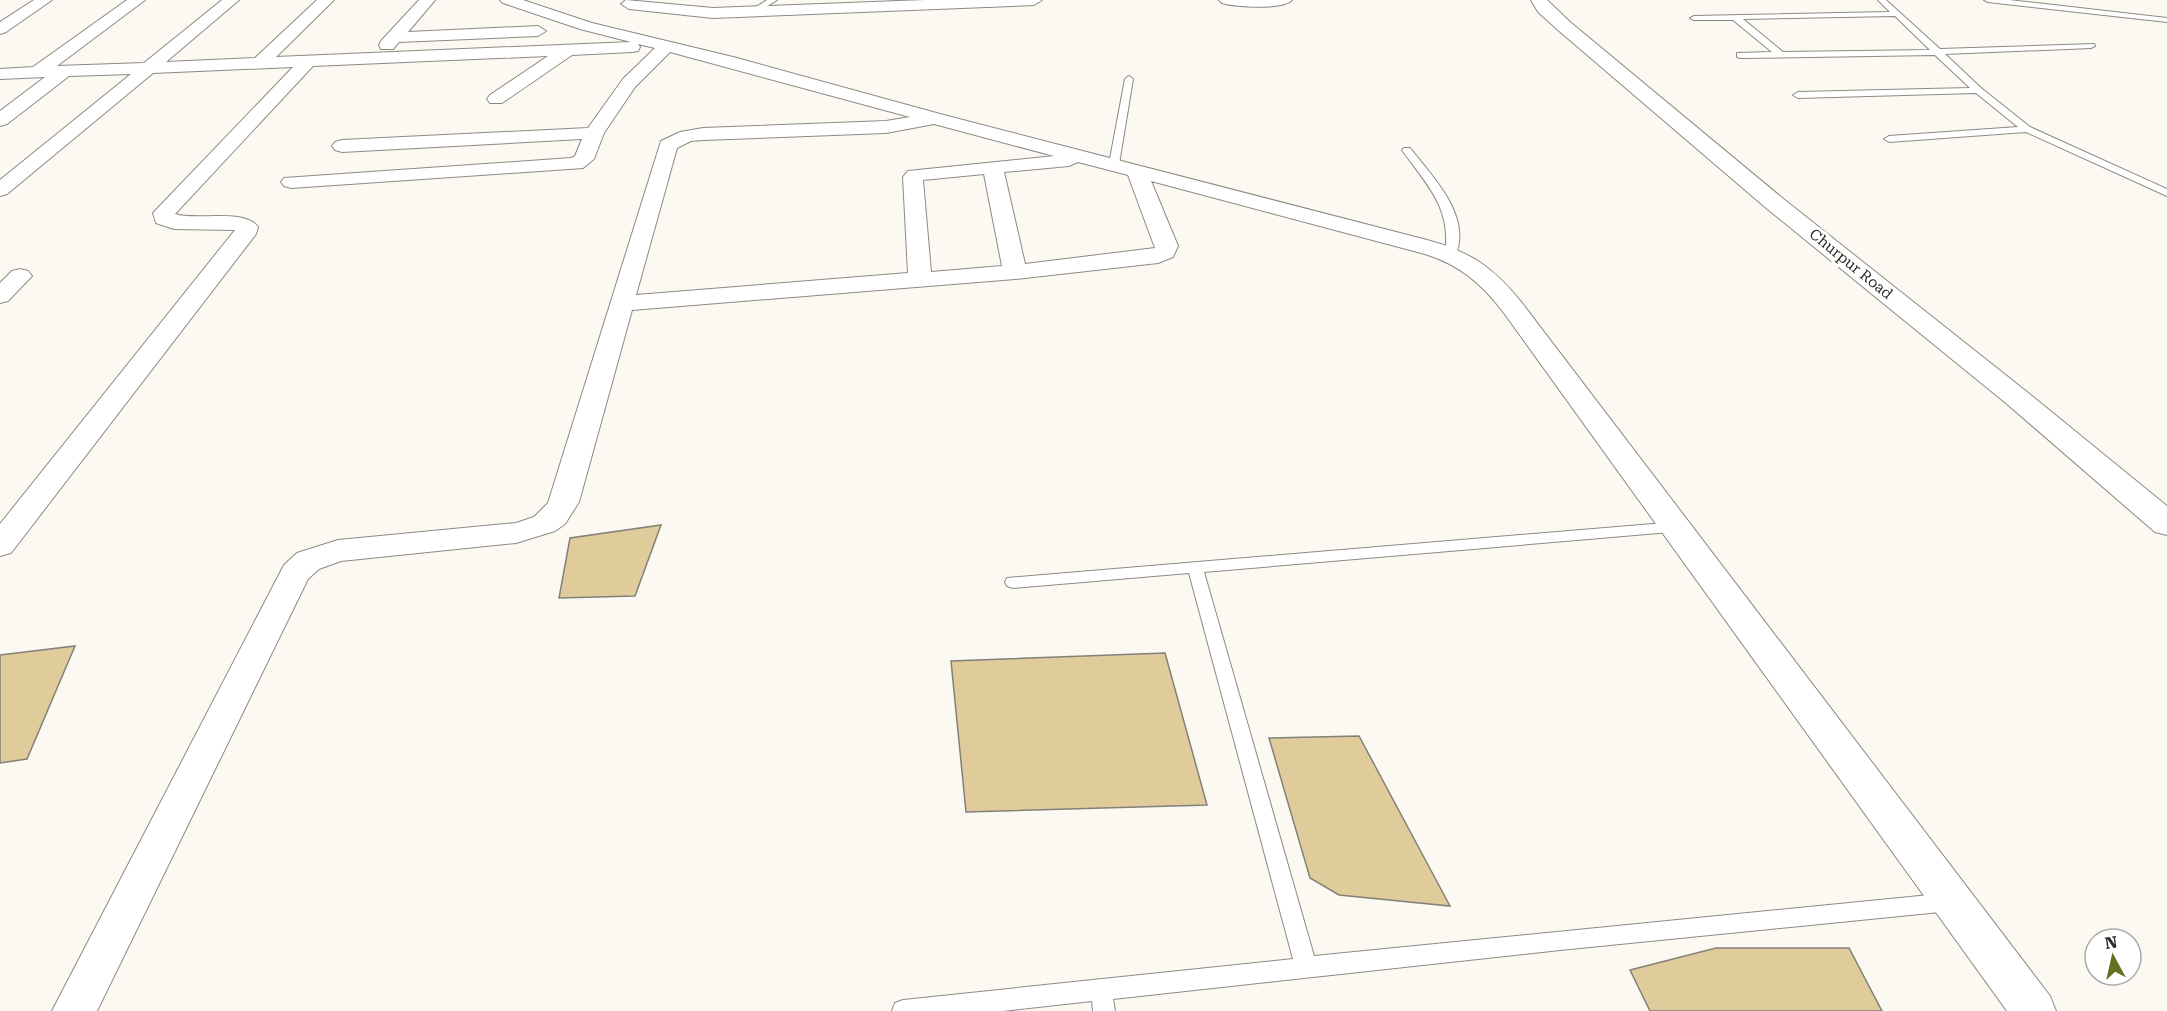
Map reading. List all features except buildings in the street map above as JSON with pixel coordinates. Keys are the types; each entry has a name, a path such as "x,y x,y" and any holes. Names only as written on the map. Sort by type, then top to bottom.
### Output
{"street":[{"path":"0,28 44,0"},
{"path":"38,72 137,0"},
{"path":"0,190 231,0"},
{"path":"260,63 326,0"},
{"path":"373,59 427,0"},
{"path":"508,0 615,11 713,13 1034,0"},
{"path":"1227,0 1237,2 1284,0"},
{"name":"Churpur Road","path":"1539,0 1544,8 1564,26 1773,202 2017,398 2167,524"},
{"path":"394,37 551,31 615,11"},
{"path":"615,11 667,46"},
{"path":"0,74 667,46 1451,254 1474,266 1493,283 1677,527 2034,1011"},
{"path":"291,182 576,164 584,159 594,133 629,83 667,46"},
{"path":"496,99 568,50"},
{"path":"0,545 245,234 247,227 239,224 174,222 164,218 164,213 307,62"},
{"path":"0,120 65,71"},
{"path":"74,1011 295,573 308,561 338,551 516,533 541,527 555,519 564,502 624,303 668,145 675,140 703,134 886,127 933,118"},
{"path":"342,146 594,133"},
{"path":"920,279 913,177 920,173 993,166 1114,164"},
{"path":"624,303 1015,272 1144,259 1165,252 1167,246 1114,164"},
{"path":"993,166 1015,272"},
{"path":"0,296 20,276"}],"lane":[{"path":"752,12 773,0"},
{"path":"1882,0 1978,90 2026,129 2167,193"},
{"path":"1988,0 2167,20"},
{"path":"1694,18 1897,14"},
{"path":"1735,17 1780,54"},
{"path":"1740,55 1937,52 2091,46"},
{"path":"1114,164 1129,79"},
{"path":"1798,95 1978,90"},
{"path":"1889,139 2026,129"},
{"path":"1407,150 1447,206 1454,224 1451,254"},
{"path":"1013,582 1677,527"},
{"path":"1195,567 1306,968"},
{"path":"903,1011 1103,1000 1306,968 1954,901"}]}
